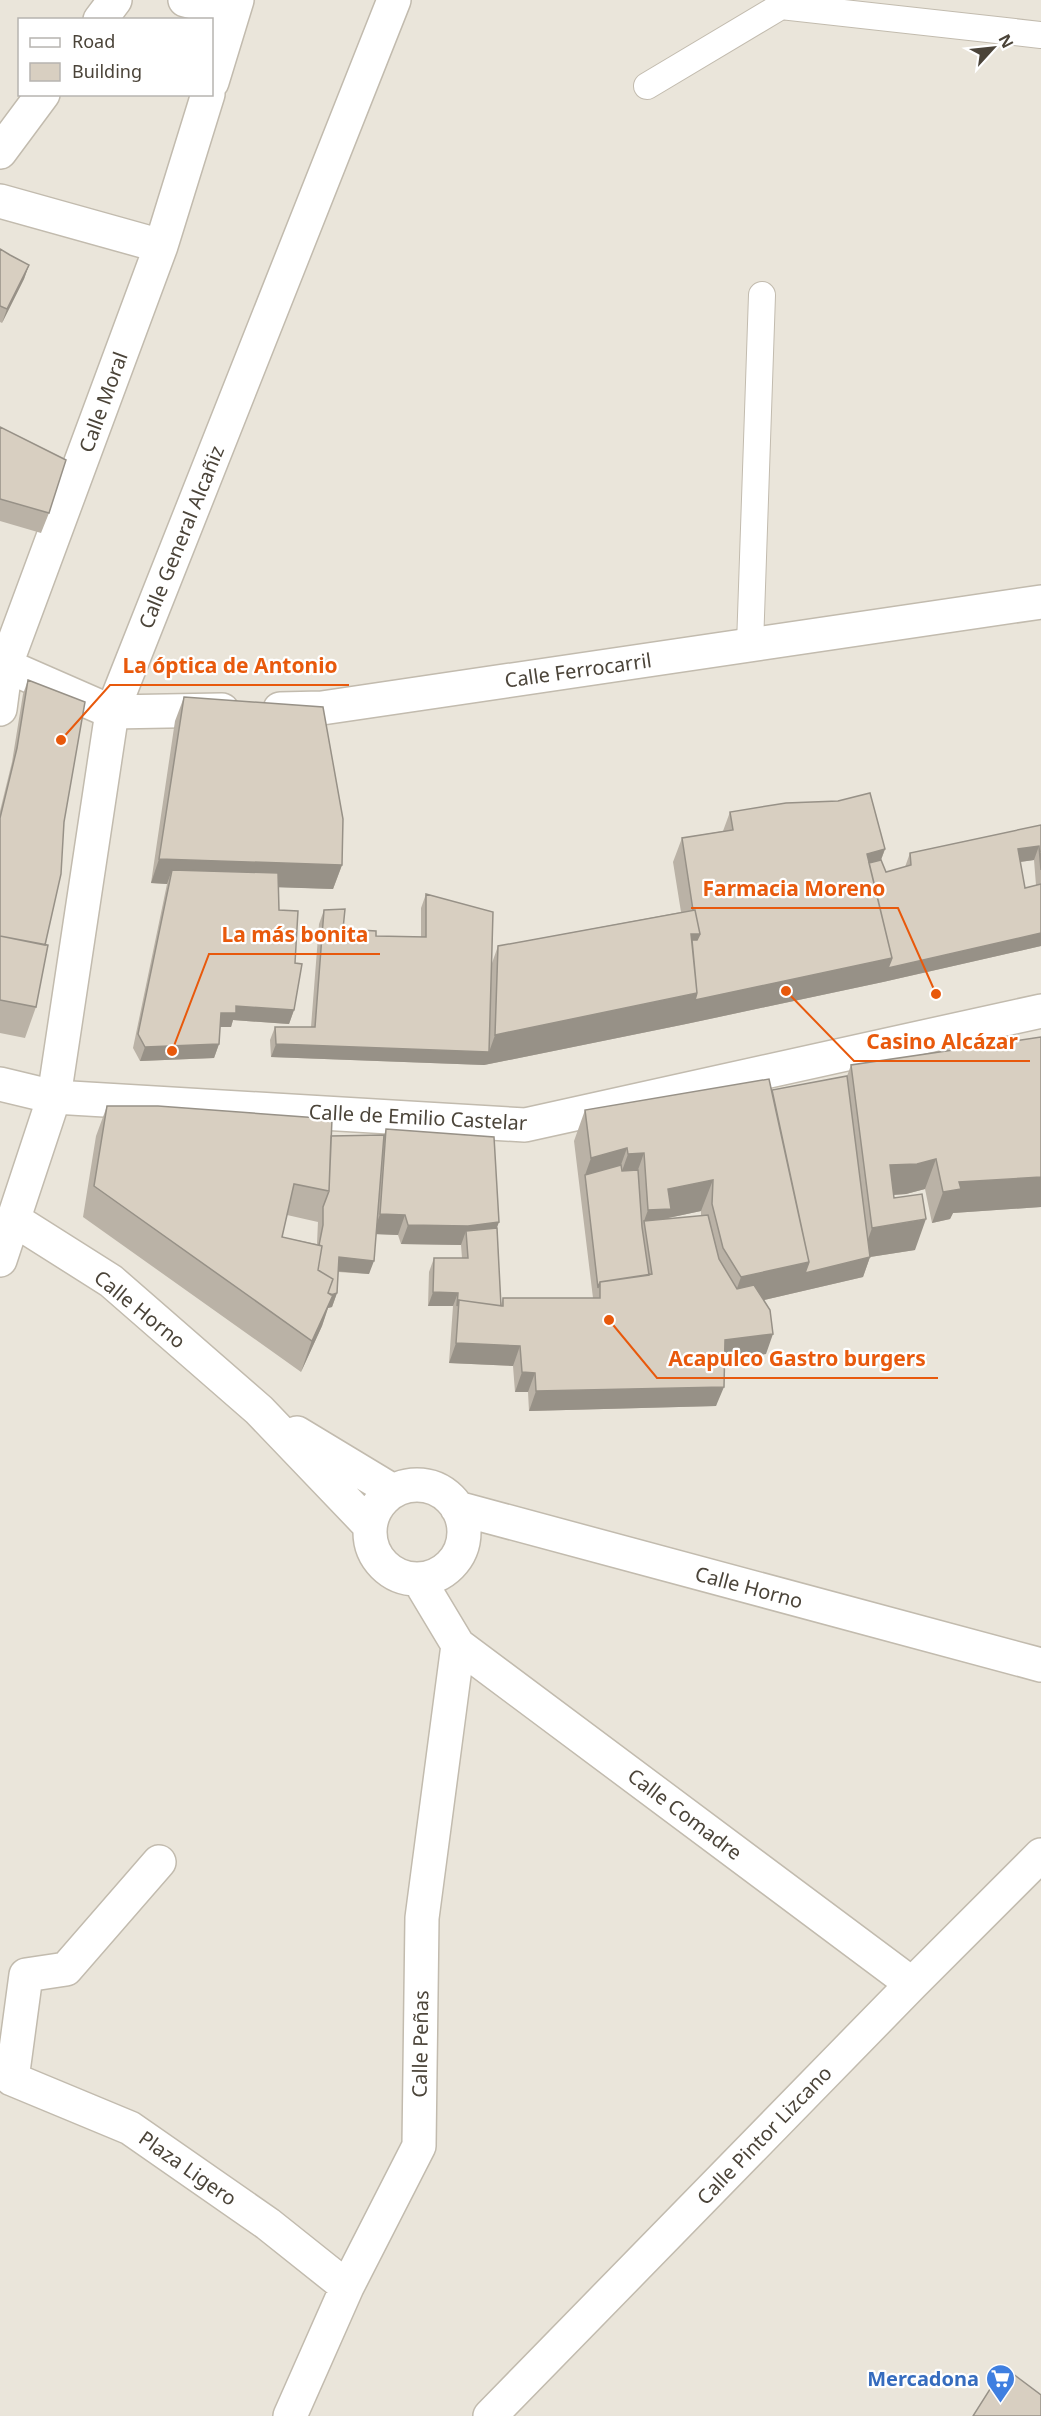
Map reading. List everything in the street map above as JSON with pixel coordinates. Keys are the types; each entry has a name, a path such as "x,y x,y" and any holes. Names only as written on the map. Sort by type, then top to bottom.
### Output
{"street":[{"path":"102,18 115,0"},
{"path":"185,0 235,6 213,79"},
{"name":"Calle General Alcañiz","path":"0,1260 54,1097 112,712 394,0"},
{"path":"0,152 42,96"},
{"name":"Calle Moral","path":"0,710 3,664 161,246 207,96"},
{"path":"0,201 161,246"},
{"name":"Calle Ferrocarril","path":"112,712 322,708 1041,602"},
{"path":"3,664 112,712"},
{"name":"Calle de Emilio Castelar","path":"0,1084 54,1097 525,1125 1041,1011"},
{"name":"Calle Horno","path":"13,1219 111,1281 259,1410 370,1526"},
{"name":"Calle Horno","path":"259,1410 393,1491"},
{"path":"421,1485 435,1488 448,1496 457,1508 463,1523 464,1539 458,1555 448,1568 435,1576 419,1580 403,1577 389,1569 377,1558 371,1543 370,1526 374,1513 382,1500 393,1491 406,1486 421,1485"},
{"name":"Calle Horno","path":"457,1508 1041,1665"},
{"path":"419,1580 458,1645"},
{"name":"Calle Comadre","path":"458,1645 912,1984"},
{"name":"Calle Peñas","path":"290,2416 347,2287 419,2146 422,1918 458,1645"},
{"name":"Calle Pintor Lizcano","path":"490,2416 1041,1855"},
{"name":"Plaza Ligero","path":"159,1862 66,1969 26,1975 6,2075 130,2128 268,2224 347,2287"}],"lane":[{"path":"646,86 781,6 1041,35"},
{"path":"750,645 762,295"}],"shaded area":[{"path":"0,0 1041,0 1041,2416 0,2416"}],"building":[{"path":"0,249 29,265 7,309 0,306"},
{"path":"0,427 66,460 49,513 0,499"},
{"path":"28,680 85,702 64,822 61,874 45,945 0,936 0,818 17,748"},
{"path":"184,697 323,707 343,819 342,865 159,859"},
{"path":"870,793 885,849 867,854 892,958 695,1000 697,993 692,940 697,940 700,934 695,910 693,910 682,838 733,830 730,812 786,803 838,801"},
{"path":"1041,825 1041,870 1039,846 1018,849 1025,888 1041,884 1041,933 888,968 892,958 869,863 881,860 886,872 911,865 910,853"},
{"path":"172,870 278,873 279,910 298,911 295,963 302,964 294,1010 236,1006 236,1013 221,1013 219,1044 145,1047 138,1034"},
{"path":"426,894 493,912 489,1052 276,1044 275,1027 315,1027 324,910 345,909 343,929 376,931 376,936 426,937"},
{"path":"695,910 700,934 691,934 697,993 495,1035 498,946"},
{"path":"0,936 48,945 36,1007 0,1000"},
{"path":"1041,1037 1041,1177 959,1182 961,1189 943,1192 936,1159 917,1164 890,1165 894,1198 922,1194 926,1219 872,1228 851,1065"},
{"path":"847,1076 870,1257 805,1273 809,1262 772,1090"},
{"path":"769,1079 809,1262 741,1277 723,1248 712,1204 713,1180 668,1189 671,1209 648,1210 644,1153 628,1154 627,1148 591,1158 585,1110"},
{"path":"107,1106 158,1106 332,1119 329,1191 294,1184 282,1237 322,1246 318,1270 333,1279 328,1293 333,1295 312,1341 94,1186"},
{"path":"386,1129 494,1137 499,1222 468,1226 408,1225 405,1215 380,1214"},
{"path":"384,1135 374,1261 339,1257 337,1293 331,1295 328,1293 333,1279 318,1270 322,1246 319,1245 323,1225 323,1207 329,1191 331,1136"},
{"path":"621,1165 622,1171 638,1170 642,1227 649,1275 600,1282 598,1288 585,1175"},
{"path":"708,1215 719,1259 737,1289 754,1285 770,1310 773,1334 725,1340 724,1387 536,1391 535,1373 522,1372 520,1346 456,1343 459,1300 503,1306 503,1298 600,1298 600,1282 652,1274 644,1221"},
{"path":"497,1228 501,1306 459,1300 457,1306 458,1293 433,1292 434,1258 468,1258 466,1231"},
{"path":"1004,2367 1041,2395 1041,2416 973,2416"}],"place":[{"name":"La óptica de Antonio","path":"61,740"},
{"name":"Casino Alcázar","path":"786,991"},
{"name":"Farmacia Moreno","path":"936,994"},
{"name":"La más bonita","path":"172,1051"},
{"name":"Acapulco Gastro burgers","path":"609,1320"},
{"name":"Mercadona","path":"1000,2404"}]}
